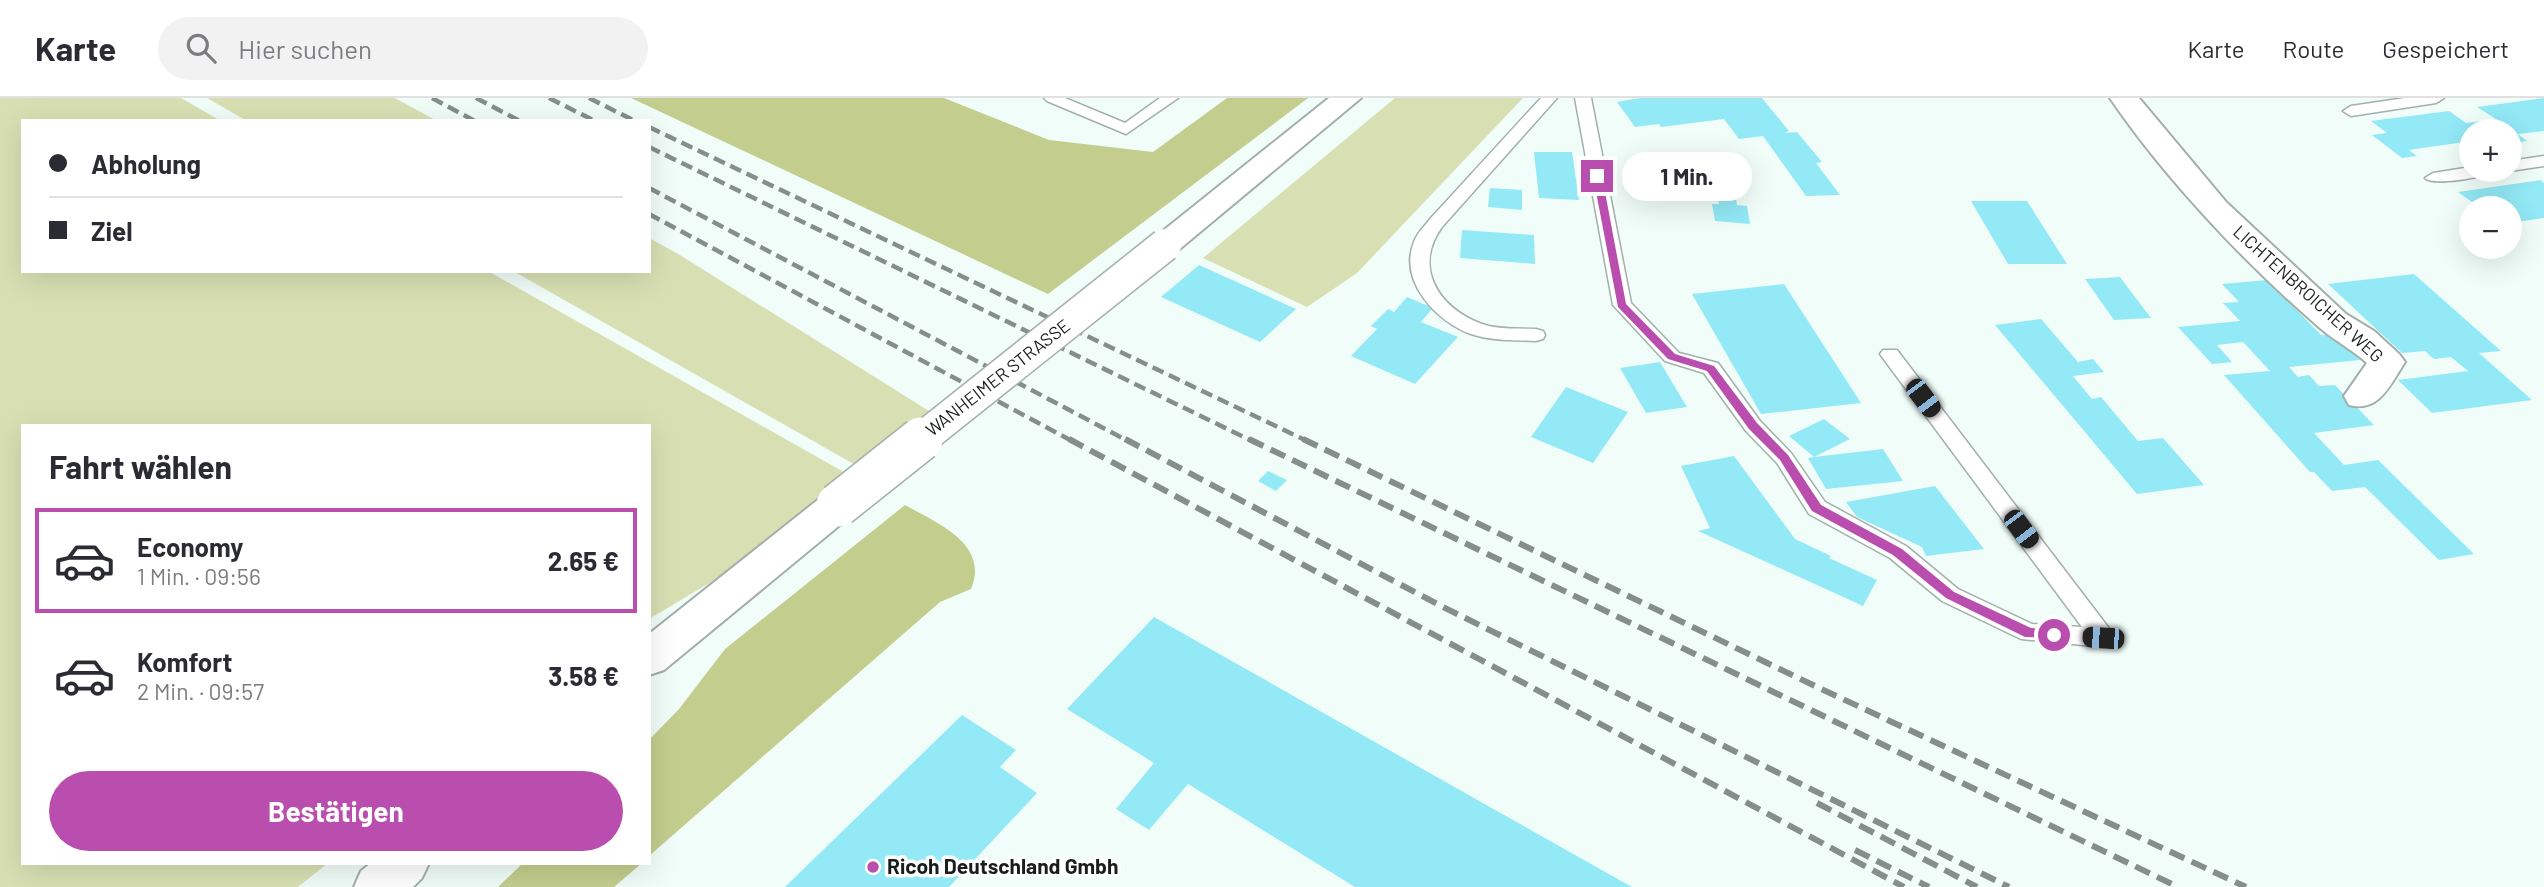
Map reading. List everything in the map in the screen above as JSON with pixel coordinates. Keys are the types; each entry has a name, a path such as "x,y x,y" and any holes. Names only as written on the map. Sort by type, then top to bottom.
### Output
{"street":[{"name":"WANHEIMER STRASSE","path":"651,656 1347,98"},
{"name":"LICHTENBROICHER WEG","path":"2124,98 2216,209 2334,322 2362,339 2387,362 2361,396"},
{"path":"378,887 403,865"}],"lane":[{"path":"1052,98 1126,129 1170,98"},
{"path":"1536,335 1478,330 1456,319 1421,281 1419,258 1423,240 1436,223 1549,98"},
{"path":"1583,98 1622,305 1672,357 1711,368 1753,426 1784,458 1816,508 1898,552 1950,595 2029,633 2103,638 1890,354"},
{"path":"2351,111 2436,98"},
{"path":"2522,164 2544,161"},
{"path":"2433,178 2459,174"}],"green space":[{"path":"0,98 181,98 218,119 21,119 21,273 492,273 849,475 718,578 651,618 651,424 21,424 21,865 326,865 298,887 0,887"},
{"path":"207,98 395,98 433,119 244,119"},
{"path":"631,98 944,98 1049,140 1153,152 1227,98 1308,98 1048,294"},
{"path":"1395,98 1523,98 1357,273 1307,307 1203,258"},
{"path":"651,239 680,255 929,411 859,467 517,273 651,273"},
{"path":"905,505 957,537 967,547 973,559 975,573 971,589 940,602 651,854 651,738 679,709 725,649"},
{"path":"521,865 640,865 614,887 498,887"}],"building":[{"path":"1640,98 1762,98 1789,131 1785,133 1797,132 1822,162 1816,163 1840,195 1806,196 1763,136 1739,139 1724,119 1661,127 1659,124 1635,127 1617,102"},
{"path":"2544,98 2544,131 2522,134 2522,119 2496,119 2477,107"},
{"path":"2449,111 2460,119 2459,143 2409,150 2417,156 2402,158 2372,135 2387,133 2371,121"},
{"path":"1534,152 1572,152 1579,200 1539,198"},
{"path":"1711,158 1729,159 1737,205 1747,206 1750,224 1715,221 1712,204 1719,204"},
{"path":"2541,180 2544,183 2544,218 2522,221 2522,196 2464,196 2458,192"},
{"path":"1490,188 1522,190 1522,210 1488,207"},
{"path":"1971,201 2027,201 2067,264 2008,264"},
{"path":"1462,230 1534,235 1535,264 1460,258"},
{"path":"1199,265 1296,309 1260,342 1161,297"},
{"path":"2414,274 2501,351 2479,353 2532,400 2432,413 2398,380 2468,371 2451,357 2434,359 2425,351 2402,353 2328,284"},
{"path":"2120,277 2151,318 2114,320 2085,279"},
{"path":"2267,280 2321,335 2334,334 2360,360 2289,367 2298,377 2309,375 2319,386 2335,385 2374,425 2314,433 2344,465 2378,460 2474,554 2439,560 2365,487 2332,491 2314,472 2310,472 2224,375 2270,371 2243,342 2217,345 2232,362 2212,364 2178,327 2240,321 2223,303 2239,302 2222,284"},
{"path":"1784,284 1861,403 1761,414 1692,294"},
{"path":"1407,297 1433,308 1421,322 1458,337 1415,384 1351,356 1377,329 1371,326 1388,309 1394,312"},
{"path":"2041,319 2078,362 2093,359 2104,372 2073,376 2092,399 2101,397 2138,441 2163,438 2204,485 2137,494 1995,325"},
{"path":"1660,362 1687,407 1646,413 1620,368"},
{"path":"1566,387 1628,412 1593,463 1531,437"},
{"path":"1824,419 1850,439 1814,457 1789,436"},
{"path":"1883,449 1903,481 1826,489 1808,458"},
{"path":"1734,456 1795,539 1877,580 1863,606 1698,531 1710,528 1681,466"},
{"path":"1268,471 1287,480 1276,491 1258,481"},
{"path":"1935,486 1984,549 1926,556 1922,547 1857,517 1846,502"},
{"path":"1154,617 1632,887 1355,887 1188,784 1149,830 1116,809 1154,763 1067,709"},
{"path":"962,715 1016,750 1000,767 1037,793 949,887 785,887"}],"railway":[{"path":"432,98 471,119"},
{"path":"476,98 516,119"},
{"path":"549,98 591,119"},
{"path":"589,98 631,119"},
{"path":"651,128 1307,441"},
{"path":"651,148 1252,441"},
{"path":"651,189 1128,441"},
{"path":"651,215 1072,441"},
{"path":"1069,439 1904,887"},
{"path":"1125,439 1443,607 2009,887"},
{"path":"1249,439 2178,887"},
{"path":"1303,439 1817,687 2246,887"},
{"path":"1817,803 1977,887"},
{"path":"1855,850 1929,887"}],"place":[{"name":"Ricoh Deutschland Gmbh","path":"873,867"}],"route":[{"path":"1597,176 1622,305 1672,357 1711,368 1753,426 1784,458 1816,508 1898,552 1950,595 2029,633 2054,635"}]}
